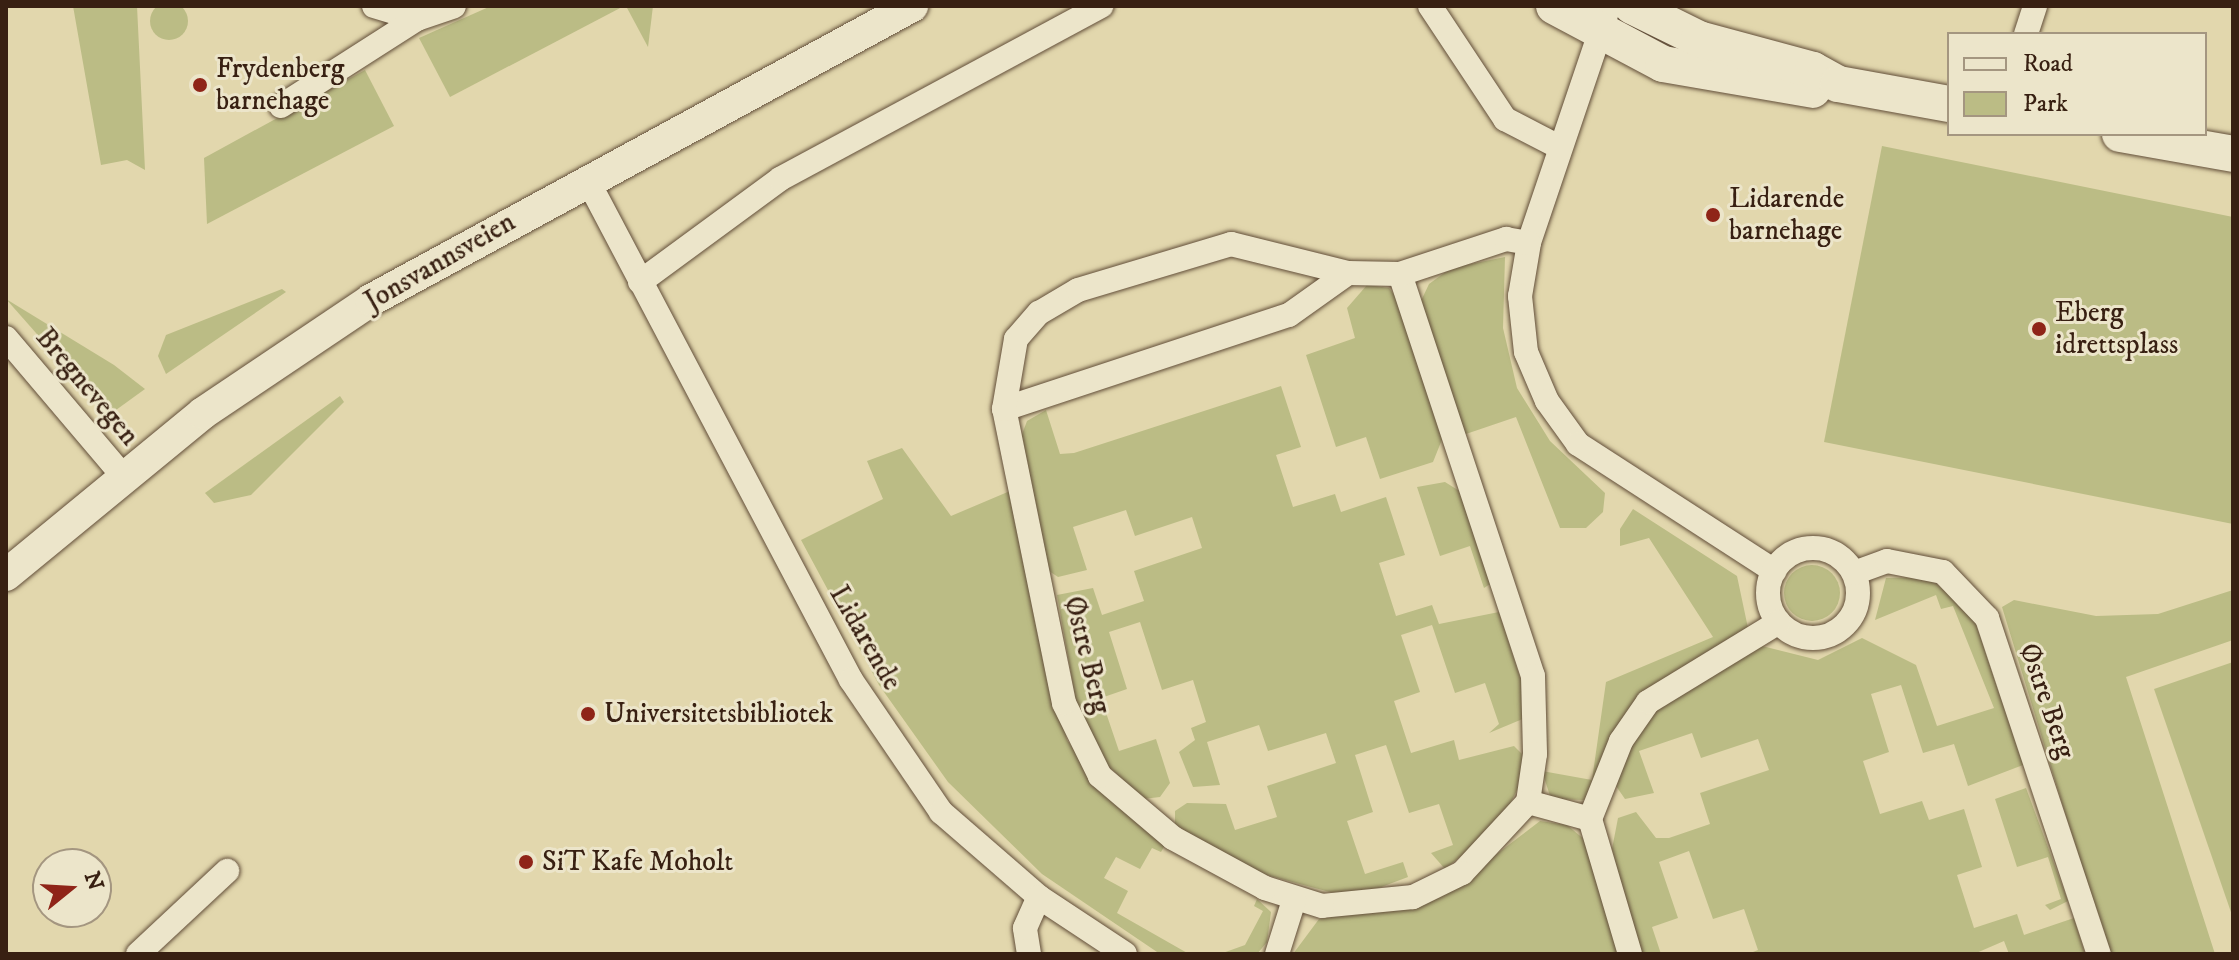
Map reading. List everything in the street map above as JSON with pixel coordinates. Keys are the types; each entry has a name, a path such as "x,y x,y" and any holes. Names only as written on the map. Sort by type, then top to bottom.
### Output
{"main road":[{"path":"1554,6 1602,20 1706,76 1812,91 1838,84"},
{"path":"1632,6 1699,39 1813,70 1838,84 1947,104"},
{"path":"2131,136 2233,154"}],"street":[{"path":"374,6 417,19"},
{"path":"281,106 417,19 454,6"},
{"name":"Jonsvannsveien","path":"6,575 122,475 371,300 587,179 912,6"},
{"path":"640,282 780,179 1101,6"},
{"path":"1430,6 1505,119 1557,146"},
{"path":"2027,32 2035,6"},
{"path":"1602,20 1557,146 1529,243 1520,322 1535,377 1561,423 1603,466 1774,571"},
{"name":"Lidarende","path":"587,179 851,680 941,812 1039,897 1125,954"},
{"name":"Østre Berg","path":"1528,802 1484,855 1430,891 1369,905 1294,900 1173,838 1094,766 1064,703 1004,409 1016,339 1039,313 1078,290 1231,244 1348,273 1400,274 1506,239 1529,243"},
{"path":"1004,409 1289,315 1348,273"},
{"path":"1400,274 1533,676 1536,741 1528,802 1590,819"},
{"name":"Bregnevegen","path":"6,338 122,475"},
{"path":"1814,548 1837,555 1854,573 1858,598 1838,630 1813,638 1779,622 1768,592 1774,571 1790,554 1814,548"},
{"name":"Østre Berg","path":"1854,573 1887,561 1943,572 1987,618 2099,954"},
{"path":"1630,954 1590,819 1636,714 1779,622"},
{"path":"138,954 227,871"},
{"path":"1029,954 1025,928 1039,897"},
{"path":"1277,954 1294,900"}],"green space":[{"path":"169,2 182,8 188,21 182,34 169,40 156,34 150,21 156,8"},
{"path":"73,6 137,6 145,170 127,160 101,165"},
{"path":"491,6 624,6 450,97 419,38"},
{"path":"626,6 653,6 648,47"},
{"path":"365,70 394,126 207,224 204,158"},
{"name":"Eberg idrettsplass","path":"1882,146 2233,217 2233,524 1824,442"},
{"path":"1505,257 1503,328 1517,388 1550,441 1605,493 1603,512 1586,528 1560,528 1516,417 1463,435 1420,303 1429,284 1451,268"},
{"path":"1367,285 1389,288 1398,300 1443,437 1433,462 1380,479 1366,437 1336,447 1306,355 1355,338 1347,308"},
{"path":"282,289 286,292 166,374 158,356 166,335"},
{"path":"6,299 114,365 145,389 116,410 104,410"},
{"path":"1281,386 1301,447 1276,455 1293,507 1335,494 1341,512 1386,497 1405,555 1379,563 1396,616 1432,605 1439,624 1499,612 1526,696 1525,718 1489,733 1499,724 1485,683 1455,693 1432,625 1401,635 1420,692 1394,701 1411,753 1454,740 1459,760 1514,746 1523,755 1519,786 1499,826 1445,869 1431,853 1453,845 1439,804 1409,813 1386,745 1355,755 1373,812 1347,821 1365,874 1403,862 1408,877 1352,898 1255,872 1175,825 1175,811 1187,803 1226,804 1235,830 1277,817 1267,786 1336,763 1326,733 1268,751 1259,725 1207,742 1220,785 1193,787 1179,752 1195,740 1191,728 1206,722 1193,680 1162,690 1140,622 1109,632 1127,689 1101,698 1119,751 1156,739 1170,783 1160,797 1143,799 1102,760 1078,713 1057,595 1093,588 1102,615 1144,601 1134,571 1202,548 1192,517 1135,536 1126,510 1073,527 1087,570 1058,577 1046,569 1021,437 1027,421 1046,410 1060,454 1074,453"},
{"path":"340,396 344,402 251,495 214,503 205,493"},
{"path":"902,448 951,516 1010,491 1067,740 1112,802 1165,845 1161,852 1152,848 1140,869 1116,857 1104,878 1128,891 1117,913 1189,954 1160,954 1042,874 948,782 879,685 801,540 883,499 867,461"},
{"path":"1445,482 1461,492 1490,584 1484,588 1470,546 1440,556 1417,487"},
{"path":"1633,509 1737,576 1748,628 1641,695 1617,727 1585,800 1551,799 1542,771 1592,780 1606,682 1713,637 1649,538 1620,546 1620,529"},
{"path":"1812,565 1832,573 1840,593 1832,613 1812,621 1792,613 1784,593 1792,573"},
{"path":"1928,577 1973,615 2023,765 1968,786 1954,744 1923,753 1901,685 1871,694 1889,752 1863,761 1880,814 1922,801 1929,820 1964,809 1982,867 1957,875 1974,928 2017,914 2024,935 2074,918 2085,954 2009,954 2004,941 1974,954 1748,954 1758,950 1744,909 1713,919 1689,851 1659,862 1678,918 1652,927 1661,954 1639,954 1612,849 1618,818 1636,812 1656,838 1669,838 1710,824 1700,793 1769,770 1758,739 1701,758 1692,733 1639,751 1654,793 1625,799 1616,786 1628,747 1655,710 1762,646 1818,660 1862,638 1916,665 1937,726 1994,708 1953,606 1941,609 1936,595 1875,620 1886,578"},
{"path":"2233,590 2233,640 2126,677 2215,954 2108,954 2002,607 2014,600 2096,616 2158,614"},
{"path":"2233,662 2233,918 2154,689"},
{"path":"2026,788 2068,901 2050,910 2045,905 2061,899 2048,857 2017,867 1995,799"},
{"path":"1540,821 1567,825 1585,840 1620,954 1293,954 1319,919 1439,898"},
{"path":"1257,899 1271,912 1267,942 1257,954 1220,954 1245,945 1263,911 1254,906"}],"place":[{"name":"Frydenberg barnehage","path":"200,85"},
{"name":"Lidarende barnehage","path":"1713,215"},
{"name":"Eberg idrettsplass","path":"2039,329"},
{"name":"Universitetsbibliotek","path":"588,714"},
{"name":"SiT Kafe Moholt","path":"526,862"}]}
